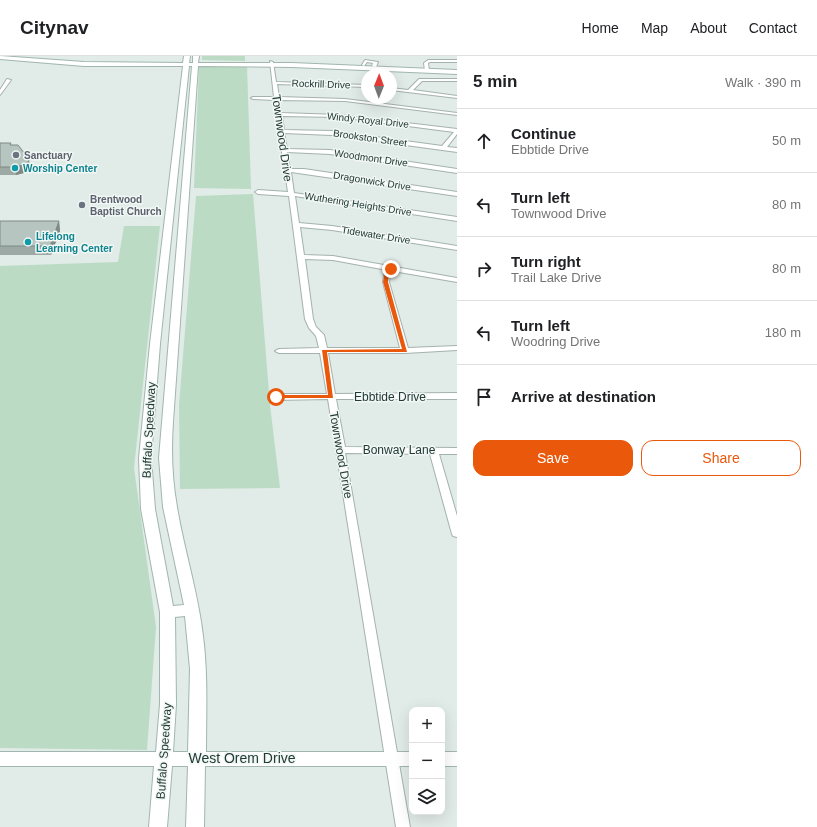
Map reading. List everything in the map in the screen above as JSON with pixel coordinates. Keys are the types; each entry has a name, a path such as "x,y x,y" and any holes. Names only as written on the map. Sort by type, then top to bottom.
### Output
{"main road":[{"path":"9,56 23,59"},
{"path":"0,57 84,64 195,61 374,66 426,70"},
{"name":"Buffalo Speedway","path":"158,827 168,704 166,612 148,509 144,470 155,344 186,61"},
{"name":"Buffalo Speedway","path":"195,61 167,422 166,458 170,507 192,610 196,637 198,669 195,827"},
{"path":"271,63 457,70"},
{"path":"325,66 374,66"},
{"path":"184,85 194,85"},
{"path":"181,105 192,105"},
{"path":"179,127 190,127"},
{"path":"176,152 189,152"},
{"path":"174,180 186,180"},
{"path":"170,212 184,212"},
{"path":"166,249 181,249"},
{"path":"161,292 177,292"},
{"path":"155,344 174,344"},
{"path":"147,422 167,422"},
{"path":"148,509 170,507"},
{"path":"166,612 192,610"},
{"name":"West Orem Drive","path":"0,758 409,759"},
{"path":"445,759 457,759"}],"street":[{"path":"426,70 426,63 429,61 457,61"},
{"name":"Townwood Drive","path":"271,63 280,114 290,194 301,257 309,319 313,328 320,336 324,351 403,827"},
{"path":"0,94 2,88 9,80"},
{"path":"410,91 422,80 457,80"},
{"name":"Rockrill Drive","path":"274,83 322,82 361,86"},
{"path":"397,90 457,97"},
{"path":"253,98 345,100 457,114"},
{"name":"Windy Royal Drive","path":"280,114 339,116 457,131"},
{"name":"Brookston Street","path":"282,131 332,133 457,150"},
{"path":"443,149 457,131"},
{"name":"Woodmont Drive","path":"284,150 330,152 457,171"},
{"name":"Dragonwick Drive","path":"287,170 304,171 457,194"},
{"name":"Wuthering Heights Drive","path":"258,192 290,194 457,219"},
{"name":"Tidewater Drive","path":"296,225 332,228 457,248"},
{"path":"301,257 333,258 457,280"},
{"path":"391,269 386,275 386,282 405,350"},
{"path":"279,351 457,348"},
{"name":"Ebbtide Drive","path":"276,397 457,396"},
{"name":"Bonway Lane","path":"340,450 457,450"},
{"path":"434,450 457,534"}],"green space":[{"path":"202,56 245,56 245,61 202,60"},
{"path":"199,66 247,66 251,189 194,188"},
{"path":"253,194 270,405 280,488 180,489 179,405 196,196"},
{"path":"124,226 160,226 134,468 156,627 147,750 0,748 0,266 118,262"}],"building":[{"path":"0,143 11,143 10,145 18,145 29,159 28,162 15,167 0,167"},
{"path":"0,221 59,221 50,246 0,246"}],"place":[{"name":"Sanctuary","path":"16,155"},
{"name":"Worship Center","path":"15,168"},
{"name":"Brentwood Baptist Church","path":"82,205"},
{"name":"Lifelong Learning Center","path":"28,242"}],"route":[{"path":"276,397 331,397 324,351 405,350 386,282 386,275 391,269"}]}
